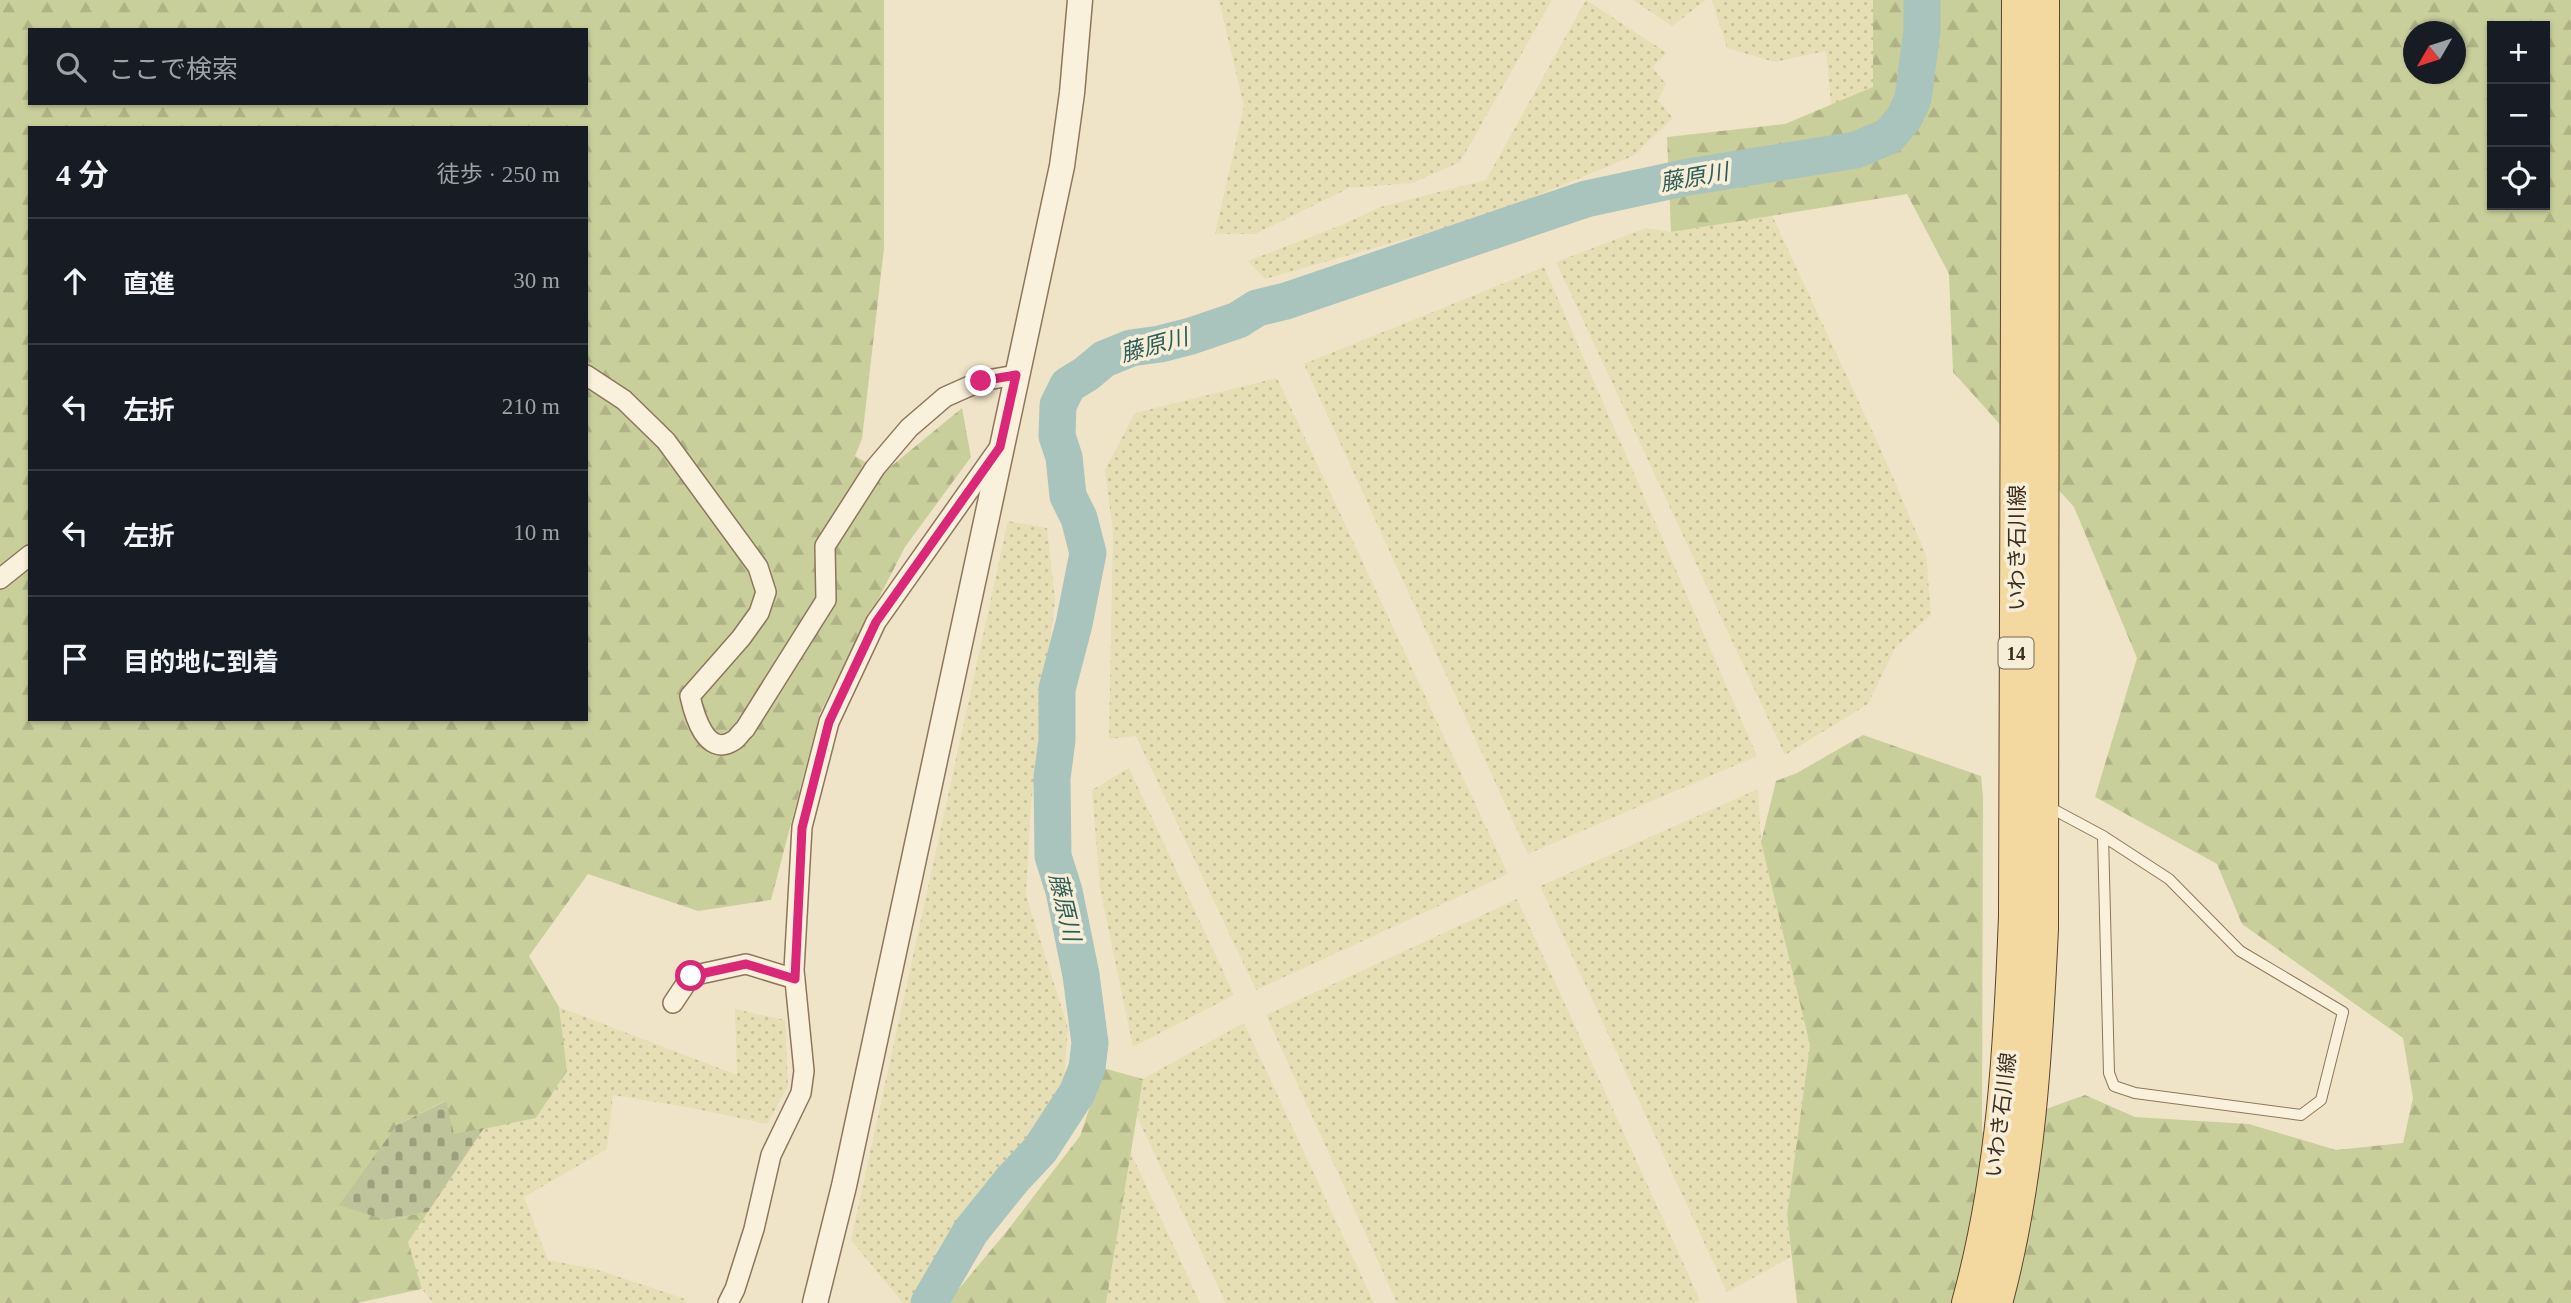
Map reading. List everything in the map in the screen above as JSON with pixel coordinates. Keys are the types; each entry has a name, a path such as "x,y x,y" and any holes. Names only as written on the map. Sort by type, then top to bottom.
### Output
{"main road":[{"name":"いわき石川線","path":"1968,1303 1989,1210 2002,1128 2011,1027 2016,797 2018,0"},
{"name":"いわき石川線","path":"1996,1303 2016,1210 2038,1026 2044,805 2043,0"}],"street":[{"path":"815,1303 844,1186 1062,166 1080,0"},
{"path":"588,375 624,400 666,441 758,567 766,593 759,613 741,638 690,696 694,718 705,736 718,744 732,742 745,729 826,600 825,546 875,468 909,428 945,397 981,381 1016,375"},
{"path":"728,1303 754,1229 771,1155 801,1093 804,1071 795,979 802,828 829,722 876,622 1000,447"},
{"path":"0,579 28,557"},
{"path":"673,1003 691,976 746,964 795,979"}],"lane":[{"path":"2044,805 2066,814 2104,836 2169,879 2240,951 2343,1012 2321,1100 2301,1115 2135,1093 2114,1086 2109,1073 2104,836"}],"shaded area":[{"path":"1219,0 1552,0 1460,162 1412,183 1349,188 1255,234 1215,234 1244,106"},
{"path":"1586,0 1667,53 1652,67 1666,84 1658,100 1673,118 1633,156 1490,215 1265,279 1248,261 1342,225 1380,207 1486,180"},
{"path":"1633,0 1706,0 1672,26"},
{"path":"1712,0 1873,0 1874,87 1831,105 1826,51 1775,62 1727,48"},
{"path":"1772,215 1882,452 1926,555 1931,615 1895,648 1868,704 1785,755 1556,262 1646,228 1671,232"},
{"path":"1544,267 1757,756 1528,854 1304,364"},
{"path":"1277,378 1508,874 1256,990 1136,736 1109,739 1113,531 1105,470 1135,413"},
{"path":"1008,521 1047,528 1055,600 1031,805 1026,895 1068,1028 1063,1092 949,1239 915,1303 903,1303 851,1240"},
{"path":"1129,768 1234,995 1133,1047 1100,888 1092,790"},
{"path":"1758,789 1761,842 1810,1045 1787,1214 1791,1257 1727,1292 1540,886"},
{"path":"1517,899 1700,1300 1694,1303 1397,1303 1266,1015"},
{"path":"559,1007 737,1075 735,1009 785,1020 788,1086 767,1124 613,1095 607,1149 524,1197 548,1260 595,1269 685,1299 686,1303 433,1303 422,1289 408,1242 484,1128 536,1118 567,1071"},
{"path":"1244,1023 1374,1303 1226,1303 1137,1117 1143,1079"},
{"path":"1131,1153 1200,1303 1106,1303"}],"green space":[{"path":"0,0 884,0 884,248 862,439 855,456 883,473 962,408 971,457 905,547 820,713 771,900 698,911 588,874 529,956 559,1007 567,1071 536,1118 454,1135 445,1101 397,1125 385,1220 428,1212 408,1242 422,1289 357,1303 0,1303"},
{"path":"1873,0 2571,0 2571,1303 1797,1303 1787,1214 1810,1045 1761,842 1776,781 1797,773 1863,735 1981,776 1982,1132 2085,1095 2135,1117 2249,1124 2336,1150 2403,1143 2413,1098 2403,1038 2242,924 2217,864 2095,797 2137,658 2074,507 1953,372 1949,274 1907,194 1671,232 1667,137 1785,124 1873,87"},
{"path":"1103,1068 1143,1079 1106,1303 947,1303 1080,1136"},
{"path":"446,1101 454,1134 484,1128 428,1212 385,1220 339,1205 397,1125"}],"waterway":[{"name":"藤原川","path":"929,1303 971,1231 1040,1150 1077,1093 1087,1068 1090,1043 1081,975 1064,891 1053,856 1052,778 1057,740 1057,689 1074,624 1088,553 1079,518 1068,496 1064,457 1057,436 1058,405 1068,385 1104,359 1131,348 1191,336 1238,320 1257,308 1286,301 1586,199 1688,177 1856,150 1889,136 1904,118 1913,99 1922,30 1922,0"}],"route":[{"path":"691,976 746,964 795,979 802,828 829,722 876,622 1000,447 1016,375 981,381"}]}
